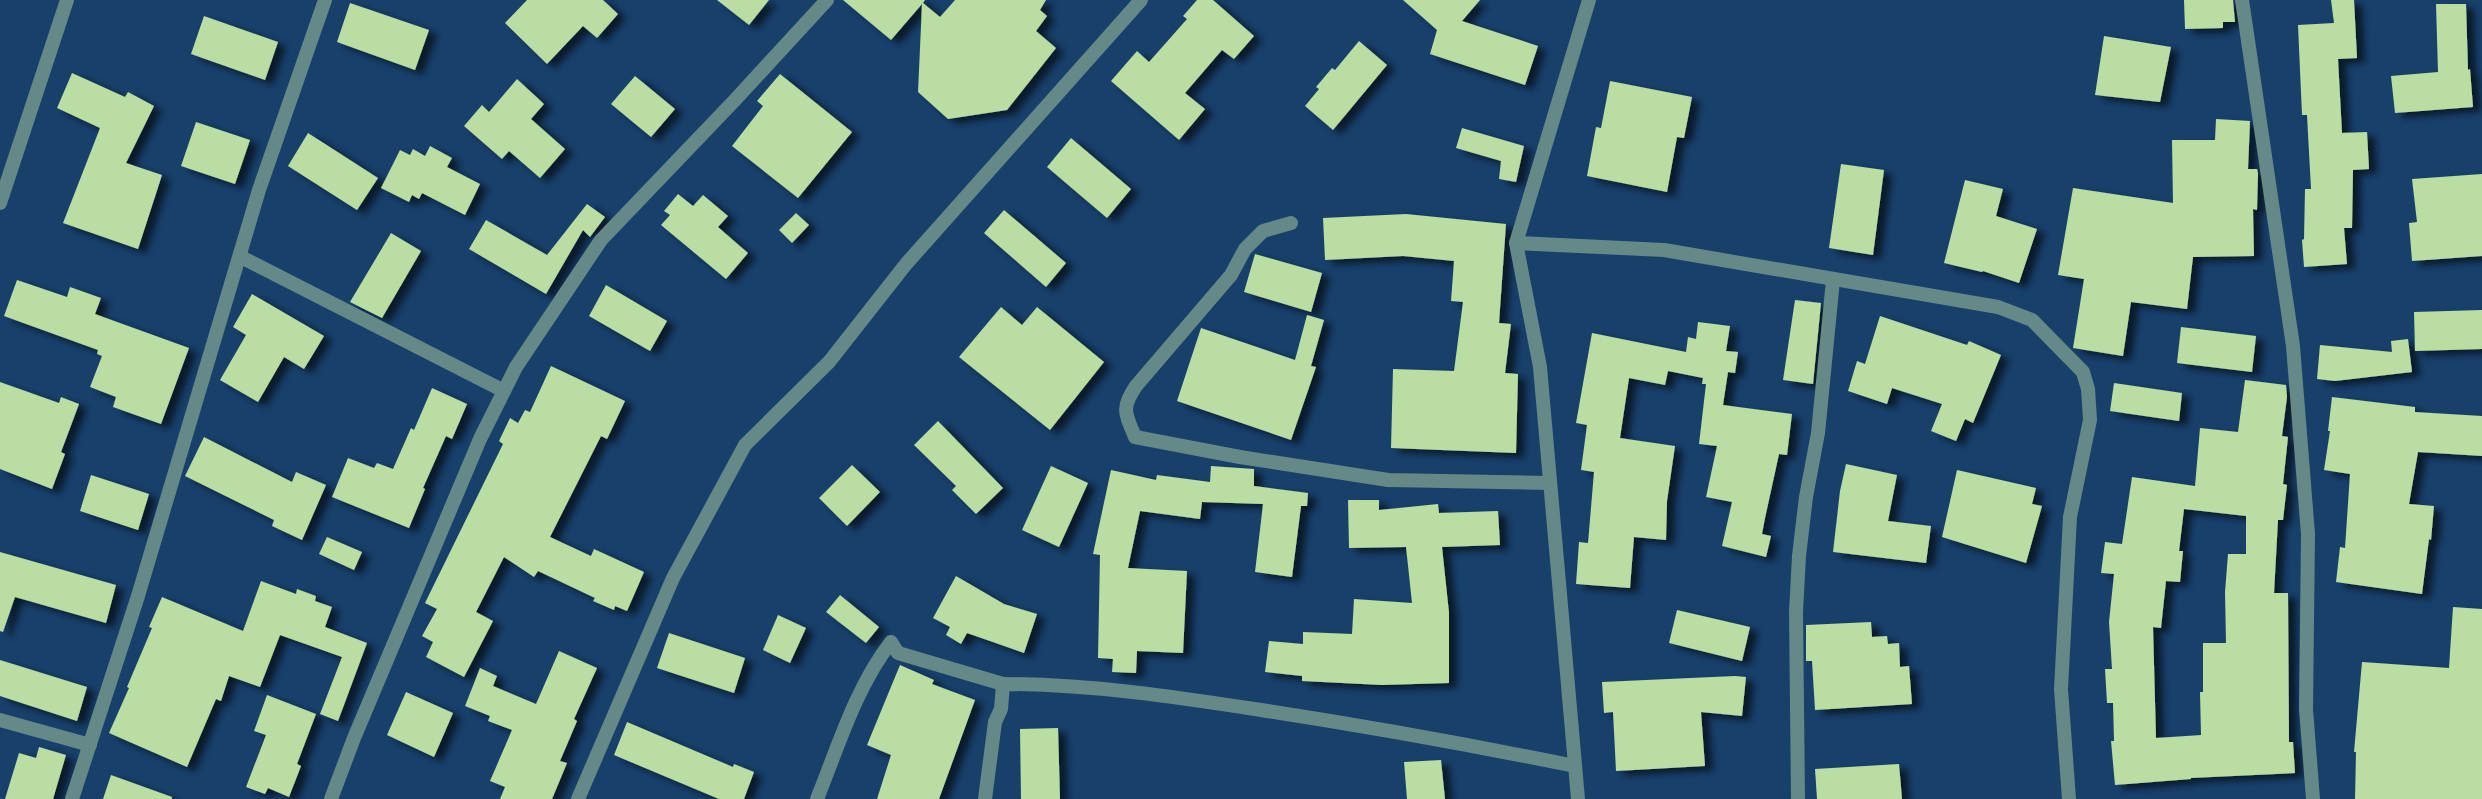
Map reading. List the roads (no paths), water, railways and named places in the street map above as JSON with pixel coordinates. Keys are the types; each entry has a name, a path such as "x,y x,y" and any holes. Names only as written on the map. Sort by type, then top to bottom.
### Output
{"street":[{"path":"0,203 67,0"},
{"path":"72,799 138,596 259,190 325,0"},
{"path":"331,799 480,439 516,368 601,240 827,0"},
{"path":"578,799 673,579 745,445 829,362 906,264 1141,0"},
{"path":"1578,799 1540,367 1517,243 1589,0"},
{"path":"2242,0 2293,346 2308,534 2306,709 2313,799"},
{"path":"1291,223 1263,231 1244,250 1231,275 1136,386 1126,401 1127,417 1135,437 1240,457 1388,480 1550,483"},
{"path":"1517,243 1664,250 1998,307 2032,320 2083,372 2088,389 2090,420 2070,517 2061,689 2068,799"},
{"path":"241,257 376,328 505,391"},
{"path":"1798,799 1796,612 1799,556 1818,433 1833,280"},
{"path":"817,799 855,706 877,660 891,642 898,653 1003,684 1059,684 1197,700 1326,720 1575,766"},
{"path":"985,799 1003,684"},
{"path":"0,720 90,745"}]}
